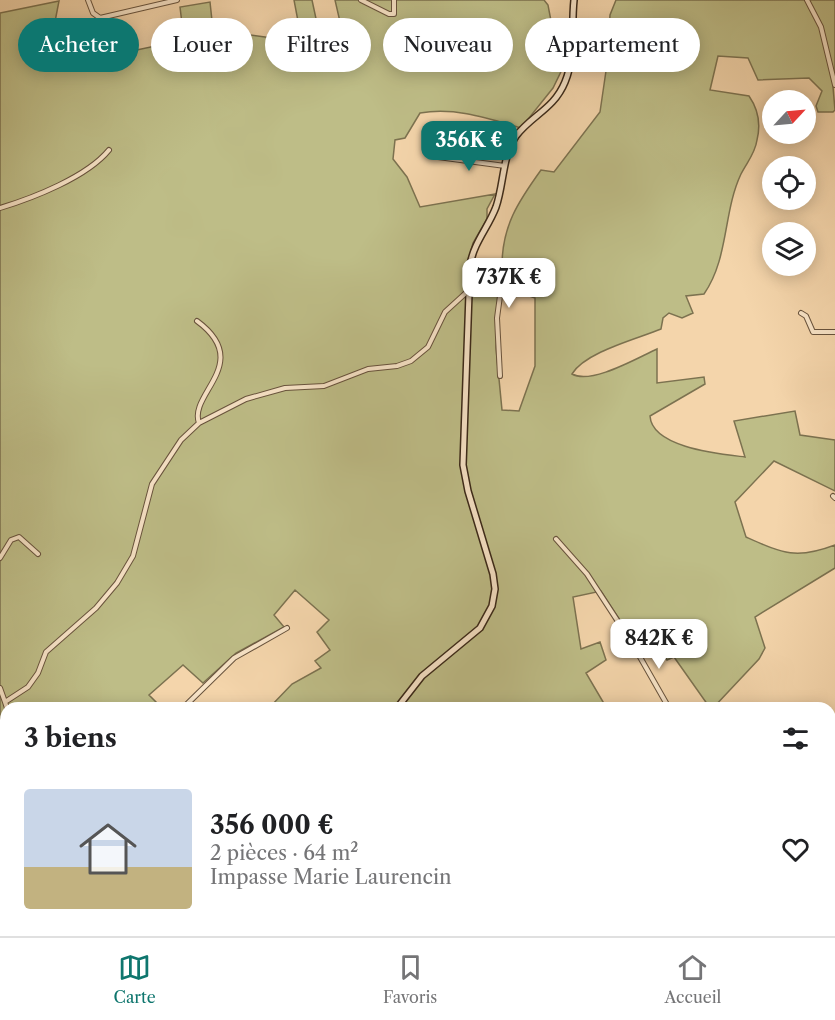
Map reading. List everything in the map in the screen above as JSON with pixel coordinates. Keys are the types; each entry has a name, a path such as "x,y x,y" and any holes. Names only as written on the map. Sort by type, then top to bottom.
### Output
{"main road":[{"path":"402,702 422,676 480,628 494,601 493,574 468,491 463,465 468,291 473,248 496,207 512,143 519,133 550,106 564,84 573,52 574,0"}],"street":[{"path":"88,0 93,14 100,18 177,0"},
{"path":"361,0 389,14 394,14 394,0"},
{"path":"807,0 821,27 835,85"},
{"path":"0,208 31,199 88,167 109,150"},
{"path":"438,157 505,166"},
{"path":"0,688 5,702 28,687 38,673 46,652 96,608 117,583 133,556 152,484 181,440 199,423 246,399 285,388 324,386 368,369 397,366 411,361 428,347 445,312 468,291 496,291 500,296 497,318 500,376"},
{"path":"801,313 806,316 813,332 835,332"},
{"path":"197,321 208,329 220,350 215,378 198,412 199,423"},
{"path":"0,558 11,540 19,537 38,554"},
{"path":"556,539 586,574 632,643 666,702"},
{"path":"189,702 234,658 287,628"}],"shaded area":[{"path":"294,0 312,0 316,18 297,18"},
{"path":"335,0 544,0 548,5 550,18 525,18 525,72 561,72 553,88 521,128 458,112 420,113 405,138 395,140 393,159 407,177 420,207 495,194 487,209 487,219 473,243 469,258 468,293 498,295 496,348 502,410 519,411 535,366 535,298 524,294 527,276 502,266 505,239 513,215 541,170 554,172 600,112 606,72 700,72 700,18 610,18 616,0 835,0 835,84 833,87 835,110 833,112 818,112 816,106 822,91 809,78 758,80 748,58 718,56 710,90 749,96 755,106 759,128 754,150 735,189 722,250 712,280 704,294 686,296 693,313 682,318 669,313 663,318 661,329 588,359 572,374 590,376 602,373 657,349 657,383 704,377 705,384 650,416 654,427 662,435 675,442 705,451 745,457 734,421 795,411 800,435 835,440 835,491 774,461 735,502 746,537 789,553 810,552 835,545 835,568 755,617 765,648 759,659 719,702 706,702 674,657 667,660 653,638 638,648 601,591 573,597 581,649 600,642 606,660 586,673 603,702 275,702 292,684 321,668 315,661 330,650 317,632 329,620 295,590 274,615 284,627 236,653 203,683 183,665 149,695 156,702 0,702 0,13 59,1 56,18 18,18 18,72 139,72 139,50 151,47 151,72 253,72 253,35 265,37 265,72 371,72 371,18 339,18"},
{"path":"210,2 212,18 181,18 180,7"}]}
